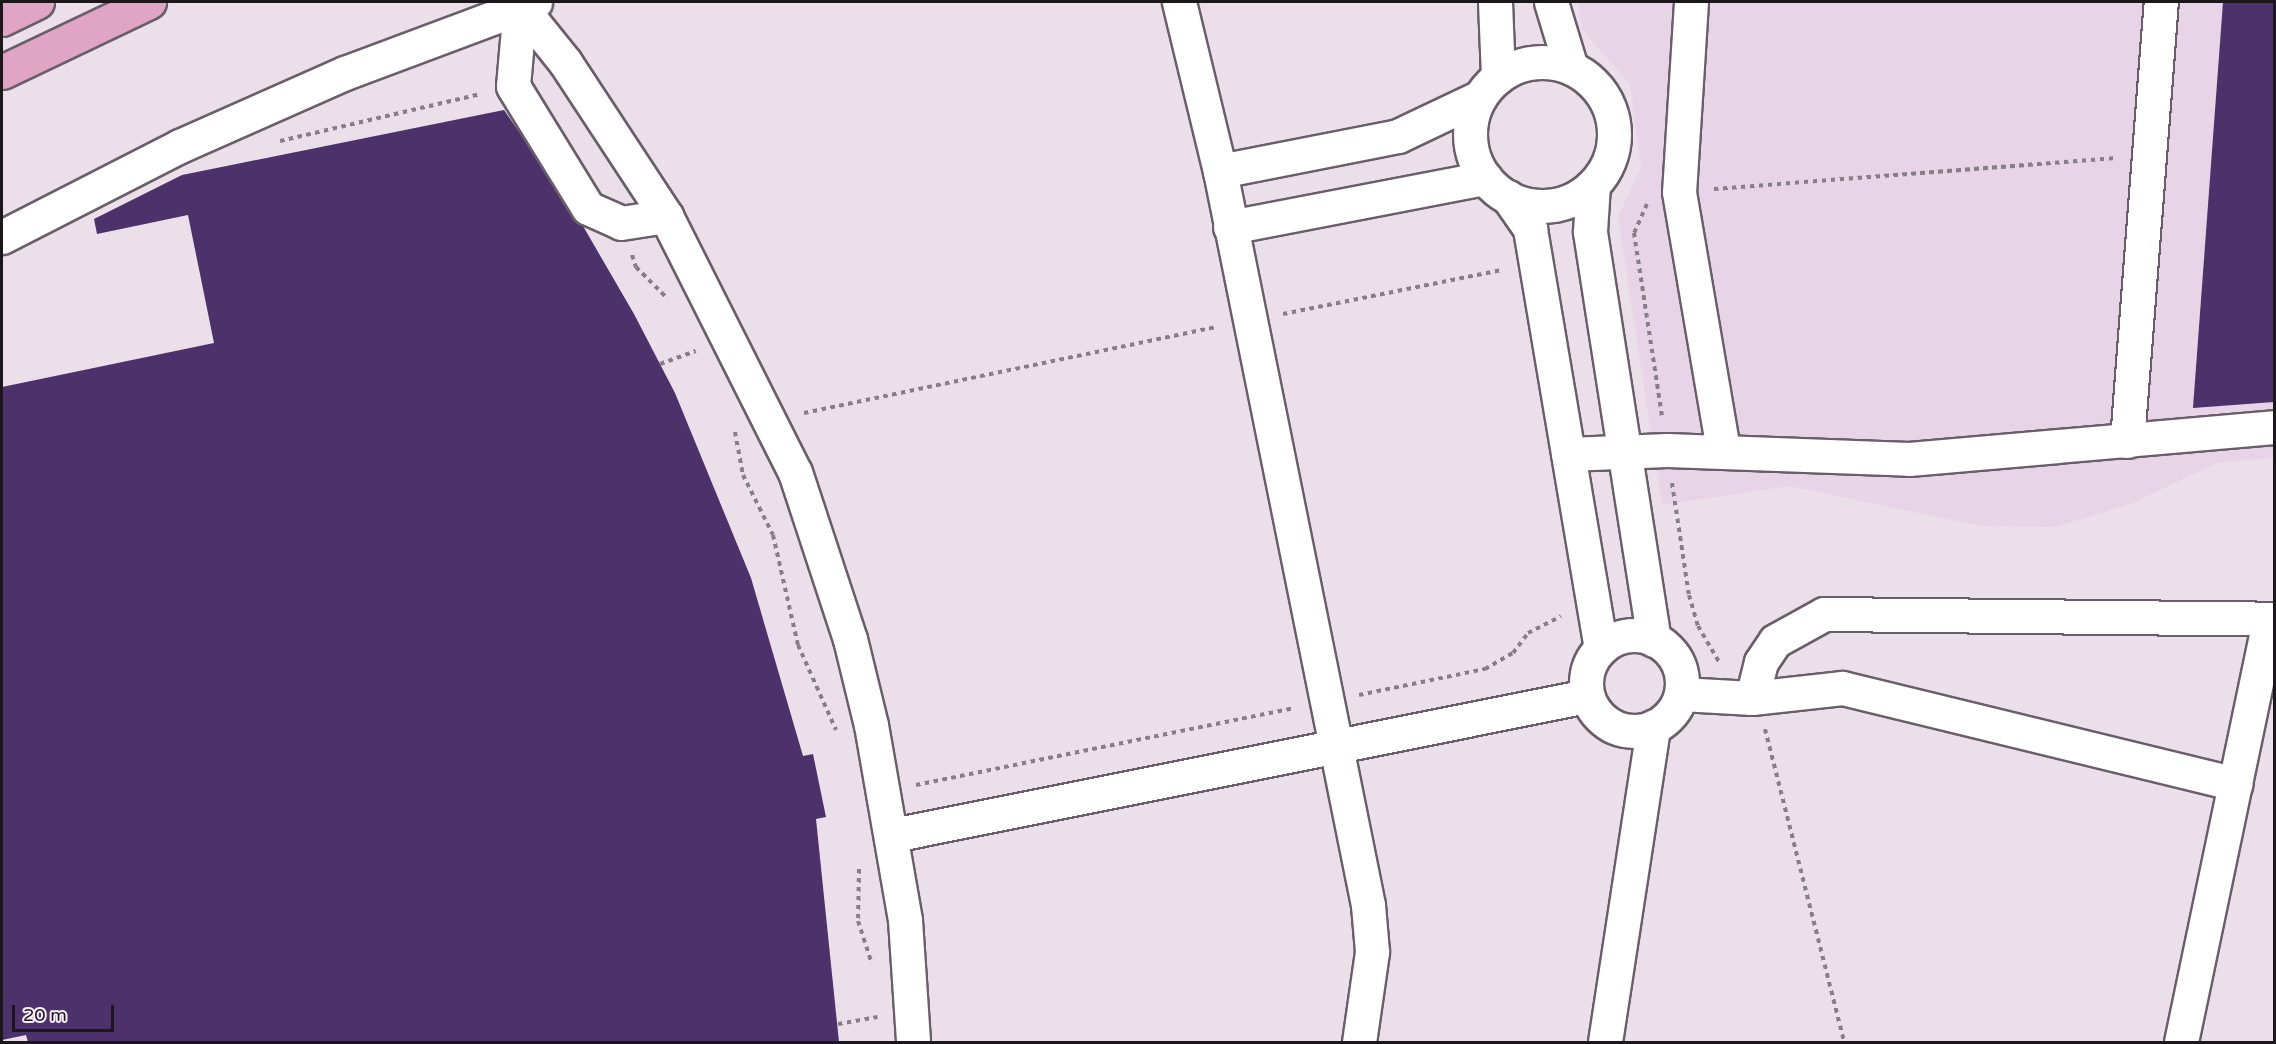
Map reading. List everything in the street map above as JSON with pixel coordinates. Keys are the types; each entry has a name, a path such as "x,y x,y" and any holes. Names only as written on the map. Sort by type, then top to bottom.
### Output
{"main road":[{"path":"2,19 37,2"},
{"path":"2,72 149,2"}],"lane":[{"path":"1179,2 1220,171 1248,321 1328,701 1372,932 1359,1042"},
{"path":"1495,2 1489,87 1470,138 1496,188 1530,229 1601,648"},
{"path":"1551,2 1571,68"},
{"path":"1691,2 1679,192 1723,450"},
{"path":"2127,441 2161,2"},
{"path":"527,4 513,86 588,208 621,223 666,216"},
{"path":"527,4 666,216 771,419 795,471 850,639 893,834 913,1042"},
{"path":"2,237 180,146 345,73 527,4"},
{"path":"1220,171 1398,136 1541,62 1571,68 1596,86 1611,113 1609,159 1593,185 1593,254 1654,640"},
{"path":"1230,226 1496,188 1552,205 1593,185"},
{"path":"1568,454 1624,450 1723,450 1909,459 2274,427"},
{"path":"1752,698 1761,662 1775,641 1824,614 2272,619 2181,1042"},
{"path":"1621,730 1653,727 1674,710 1681,694 1675,658 1654,640 1632,635 1601,648 1588,670 1587,696 1597,714 1621,730 1646,778"},
{"path":"1681,694 1752,698 1842,688 2235,784"},
{"path":"893,834 1336,744 1587,696"},
{"path":"1605,1042 1653,727"}],"path":[{"path":"270,144 513,86"},
{"path":"1844,1042 1761,715 1752,698 1713,656 1689,595 1634,233 1644,207 1653,197 1679,192 2149,155"},
{"path":"621,223 636,267 678,305"},
{"path":"1593,254 1636,247"},
{"path":"838,734 798,645 768,517 753,502 743,476 734,427 1536,263"},
{"path":"697,339 705,359"},
{"path":"660,364 701,349"},
{"path":"1648,602 1689,595"},
{"path":"884,792 1485,669 1556,617 1595,611"},
{"path":"861,856 858,921 874,977"},
{"path":"876,1008 877,1025"},
{"path":"838,1024 877,1017"}],"shaded area":[{"path":"1578,2 2274,2 2274,458 2217,463 2131,504 2055,527 1981,526 1789,486 1662,505 1618,217 1641,167 1630,84 1582,30"}],"building":[{"path":"2223,2 2274,2 2274,402 2193,408"},
{"path":"504,110 576,214 634,314 675,393 751,578 803,756 813,754 826,817 816,819 839,1042 28,1042 26,1035 2,1040 2,387 214,343 188,215 97,234 94,219 182,175"}]}
